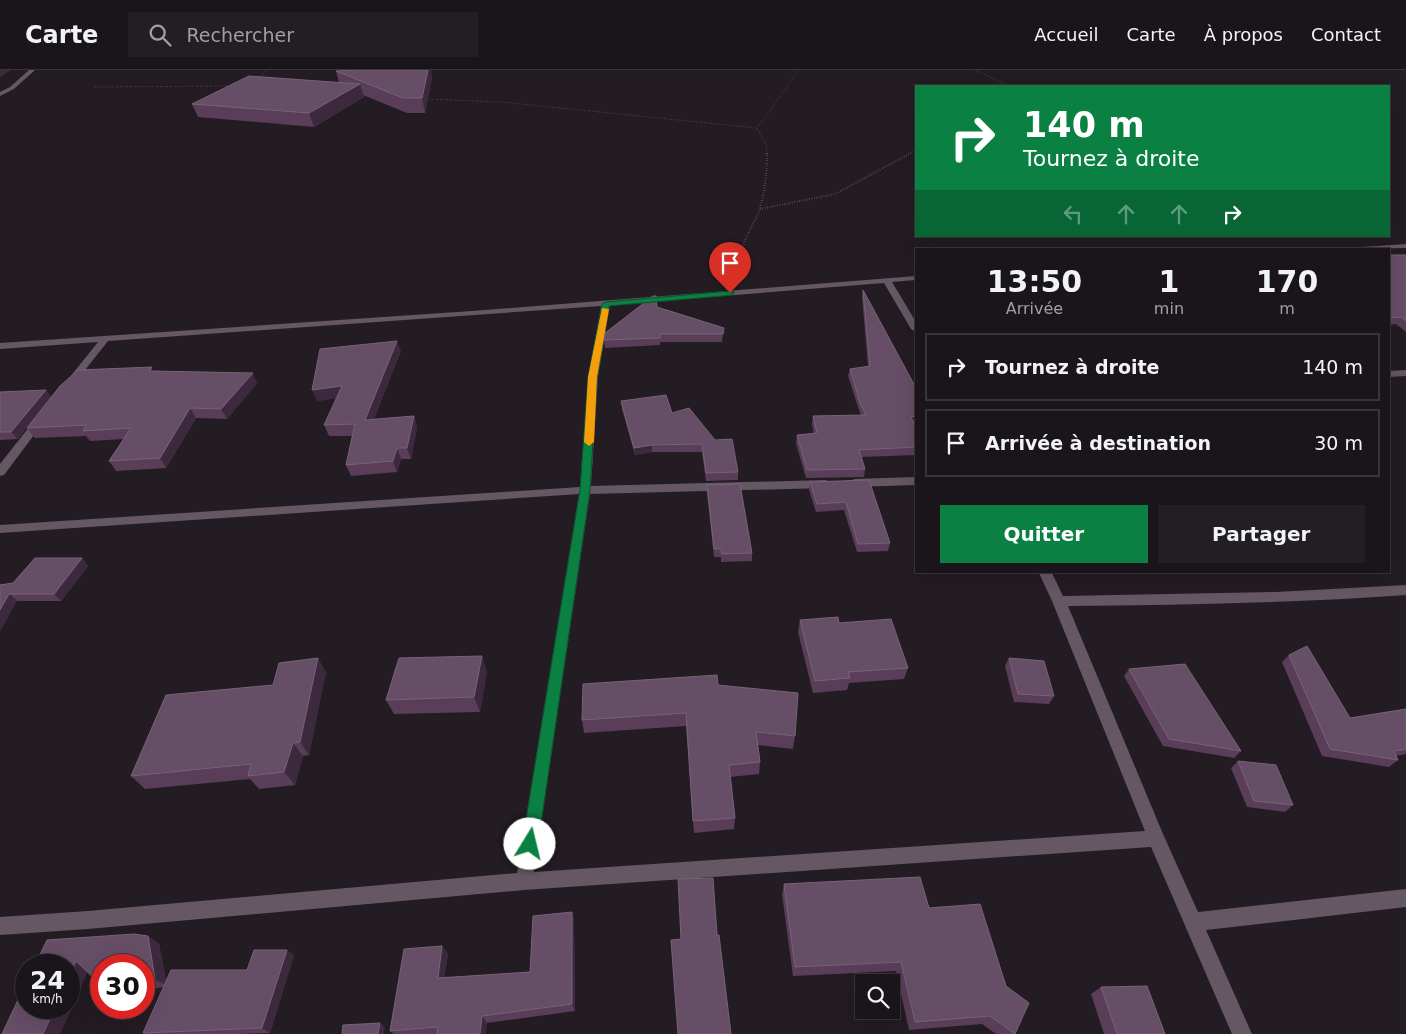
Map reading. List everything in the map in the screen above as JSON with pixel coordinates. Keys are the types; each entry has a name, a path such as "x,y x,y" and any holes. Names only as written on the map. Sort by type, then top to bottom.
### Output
{"street":[{"path":"0,94 12,88 32,70"},
{"path":"1377,248 1406,246"},
{"path":"0,346 606,304 915,278"},
{"path":"887,281 915,327"},
{"path":"524,881 585,490 593,377 606,304"},
{"path":"62,394 105,339"},
{"path":"1390,374 1406,373"},
{"path":"0,472 49,409"},
{"path":"0,529 585,490 915,481"},
{"path":"1045,573 1059,601 1156,838 1242,1034"},
{"path":"1059,601 1234,599 1347,595 1406,590"},
{"path":"0,926 88,920 524,881 1156,838"},
{"path":"1192,922 1406,898"}],"path":[{"path":"256,85 266,70"},
{"path":"757,128 799,70"},
{"path":"975,70 1007,85"},
{"path":"95,87 237,86"},
{"path":"418,99 501,102 757,128"},
{"path":"748,292 742,265 741,247 746,230 762,203 767,155 765,143 757,128"},
{"path":"759,209 835,194 915,151"}],"building":[{"path":"428,70 422,98 403,98 336,71"},
{"path":"249,76 360,84 309,113 192,104"},
{"path":"1390,255 1406,255 1406,321 1401,317 1390,318"},
{"path":"863,290 915,386 915,416 911,417 915,426 915,447 859,450 865,469 807,470 797,435 817,433 813,416 866,415 860,403 850,369 870,366"},
{"path":"653,296 656,296 657,307 724,328 723,334 660,334 660,338 604,340 605,333"},
{"path":"397,341 365,420 414,416 407,448 397,448 393,461 346,465 355,424 324,425 342,386 312,390 320,349"},
{"path":"152,367 150,371 253,373 221,409 190,408 160,458 109,461 131,428 83,431 86,425 27,428 60,386 78,370"},
{"path":"46,390 11,432 0,432 0,392"},
{"path":"666,395 672,413 689,408 715,440 732,439 738,472 706,473 702,444 652,445 634,448 621,401"},
{"path":"869,480 890,543 858,544 846,502 817,504 810,482"},
{"path":"740,484 752,553 722,554 721,549 714,549 707,485"},
{"path":"35,558 82,558 54,594 9,594 0,610 0,585 13,583"},
{"path":"838,617 839,623 891,619 908,668 848,672 850,678 815,681 800,620"},
{"path":"1307,646 1350,718 1406,709 1406,749 1394,751 1398,760 1330,749 1289,655"},
{"path":"482,656 474,697 386,700 399,658"},
{"path":"318,658 300,742 293,743 284,772 248,776 251,764 131,776 166,695 273,685 279,663"},
{"path":"1009,658 1044,661 1054,696 1018,694"},
{"path":"1185,664 1241,751 1169,739 1129,669"},
{"path":"717,675 718,685 798,693 795,736 756,732 760,762 729,765 735,818 693,821 686,713 582,720 583,684"},
{"path":"1238,761 1276,765 1293,805 1254,801"},
{"path":"920,877 929,908 980,904 1006,986 1029,1003 1015,1034 990,1016 915,1022 901,962 795,967 784,884"},
{"path":"713,878 717,935 719,935 731,1034 678,1034 671,940 681,939 678,879"},
{"path":"572,912 572,1004 482,1016 480,1034 437,1034 438,1027 390,1031 404,949 442,946 438,978 530,972 533,916"},
{"path":"134,934 148,936 151,954 90,954 90,974 80,965 80,954 40,954 47,940"},
{"path":"254,950 287,950 262,1028 143,1033 149,1019 155,1019 155,1006 171,970 247,970"},
{"path":"1147,986 1165,1034 1117,1034 1101,987"},
{"path":"15,1006 15,1019 50,1019 43,1034 2,1034"},
{"path":"380,1023 378,1034 342,1034 343,1025"}],"slow traffic":[{"path":"589,442 593,377 605,309"}],"route":[{"path":"530,844 585,490 593,377 606,304 730,293"}]}
